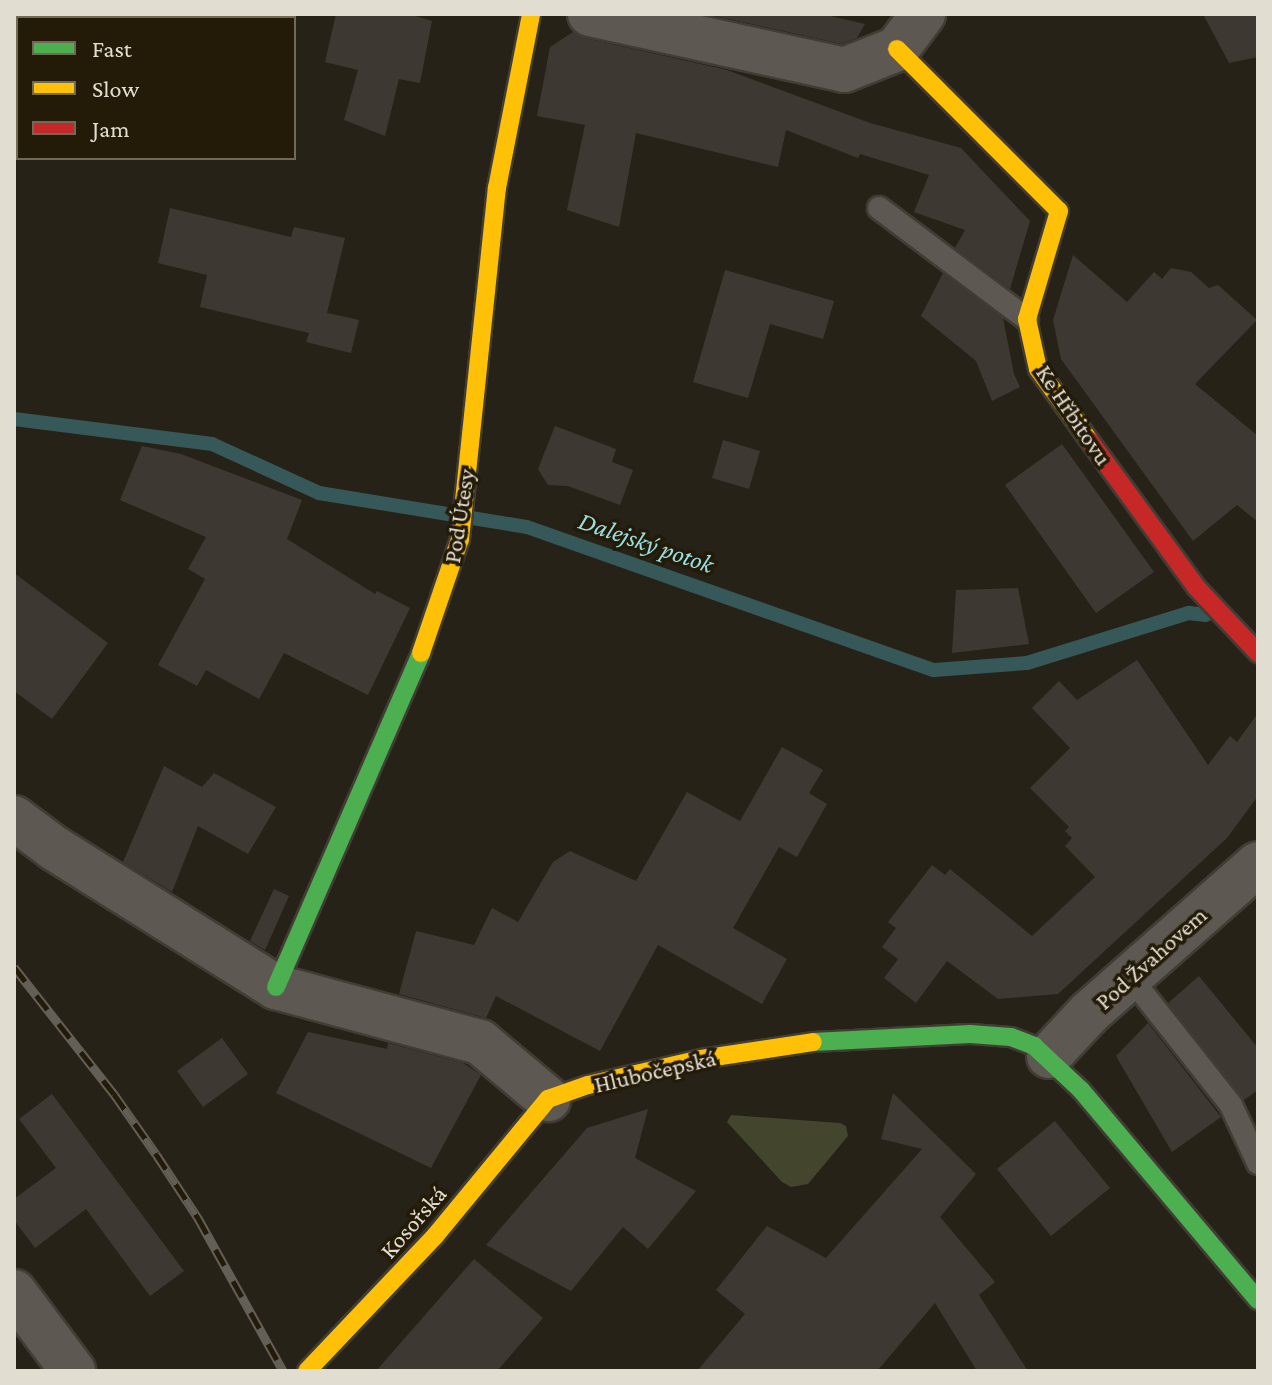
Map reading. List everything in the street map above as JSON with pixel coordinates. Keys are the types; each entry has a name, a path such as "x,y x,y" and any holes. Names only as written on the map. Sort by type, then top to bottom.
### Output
{"street":[{"name":"Pod Útesy","path":"276,987 415,672 460,539 497,188 531,14"},
{"path":"590,14 844,70 897,49 923,14"},
{"name":"Ke Hřbitovu","path":"897,49 1059,211 1027,319 1038,369 1196,587 1258,653"},
{"path":"14,818 54,848 276,987 480,1042 548,1099"},
{"name":"Pod Žvahovem","path":"1049,1056 1130,977 1258,864"},
{"name":"Hlubočepská","path":"548,1099 588,1085 701,1059 815,1042 970,1034 1011,1037 1049,1056 1255,1286"},
{"name":"Kosořská","path":"315,1369 435,1236 548,1099"},
{"path":"14,1292 73,1371"}],"lane":[{"path":"879,208 1027,319"},
{"path":"1130,977 1231,1105 1258,1163"}],"green space":[{"path":"731,1115 840,1123 846,1126 848,1136 808,1184 791,1187 782,1182 727,1122"}],"building":[{"path":"336,14 409,14 432,21 420,83 399,79 385,136 344,120 358,70 325,62"},
{"path":"706,14 822,14 865,24 857,38 842,44"},
{"path":"1203,14 1258,14 1258,57 1229,63"},
{"path":"573,32 585,38 727,70 870,123 961,148 1030,221 1010,289 955,248 965,230 914,212 929,175 860,154 858,158 786,130 778,167 636,133 619,227 567,210 585,125 537,116 550,47"},
{"path":"170,208 291,237 294,227 345,238 327,313 359,320 351,353 306,342 309,333 200,307 207,275 158,263"},
{"path":"1073,255 1127,302 1154,272 1162,279 1171,268 1191,272 1209,288 1218,285 1257,320 1195,384 1258,436 1258,522 1237,505 1193,541 1061,359 1053,320"},
{"path":"725,270 834,301 823,339 770,324 748,398 693,382"},
{"path":"943,273 1003,318 1014,374 1020,387 992,401 976,361 921,316"},
{"path":"555,426 616,449 612,462 633,470 620,505 568,486 548,485 538,469"},
{"path":"723,440 760,451 749,489 712,478"},
{"path":"1062,444 1154,572 1096,613 1005,485"},
{"path":"142,446 181,454 302,500 287,539 375,594 377,591 410,608 368,695 284,653 259,699 206,670 197,686 158,665 205,579 188,569 206,537 120,500"},
{"path":"14,573 108,643 52,719 14,691"},
{"path":"1018,588 1029,644 952,653 956,590"},
{"path":"1137,660 1208,765 1230,736 1237,742 1258,713 1258,796 1227,838 1058,994 998,999 947,961 916,1003 884,978 898,959 882,947 896,928 888,922 932,865 945,875 950,869 1032,936 1095,877 1065,846 1072,838 1065,831 1069,827 1030,788 1070,748 1032,708 1059,681 1077,700"},
{"path":"782,747 823,770 809,793 827,804 797,857 779,847 733,928 787,959 762,1004 658,945 600,1051 496,996 486,1018 399,994 416,931 474,945 492,908 518,922 553,862 570,851 636,881 687,792 740,821"},
{"path":"164,766 202,787 214,773 276,807 248,854 198,826 172,892 123,862"},
{"path":"274,889 289,896 265,950 250,941"},
{"path":"1199,976 1258,1048 1258,1090 1244,1100 1168,1003"},
{"path":"1148,1023 1221,1117 1172,1152 1116,1056"},
{"path":"308,1032 387,1049 388,1043 463,1063 481,1075 431,1168 276,1093"},
{"path":"222,1038 248,1074 203,1107 177,1071"},
{"path":"893,1093 976,1174 940,1217 995,1282 979,1295 1028,1371 977,1371 935,1303 877,1371 697,1371 745,1314 716,1290 767,1226 826,1258 922,1149 881,1139"},
{"path":"52,1094 184,1271 150,1296 86,1209 35,1248 14,1220 14,1199 56,1168 19,1119"},
{"path":"648,1109 635,1158 696,1191 648,1249 623,1227 571,1291 486,1245 587,1128"},
{"path":"1055,1121 1110,1188 1051,1236 997,1169"},
{"path":"474,1259 543,1318 497,1371 376,1371"}],"waterway":[{"name":"Dalejský potok","path":"14,419 212,444 319,493 527,527 934,670 1027,663 1189,613 1206,615"}],"railway":[{"path":"14,967 114,1094 156,1154 198,1218 283,1371"}],"traffic: fast":[{"path":"276,987 421,653"},
{"path":"813,1042 970,1034 1011,1037 1034,1046 1081,1090 1258,1300"}],"traffic: slow":[{"path":"421,653 460,539 497,188 531,14"},
{"path":"897,49 1059,211 1027,319 1038,369 1089,440"},
{"path":"307,1371 435,1236 548,1099 588,1085 701,1059 813,1042"}],"traffic: jam":[{"path":"1089,440 1196,587 1258,653"}]}
